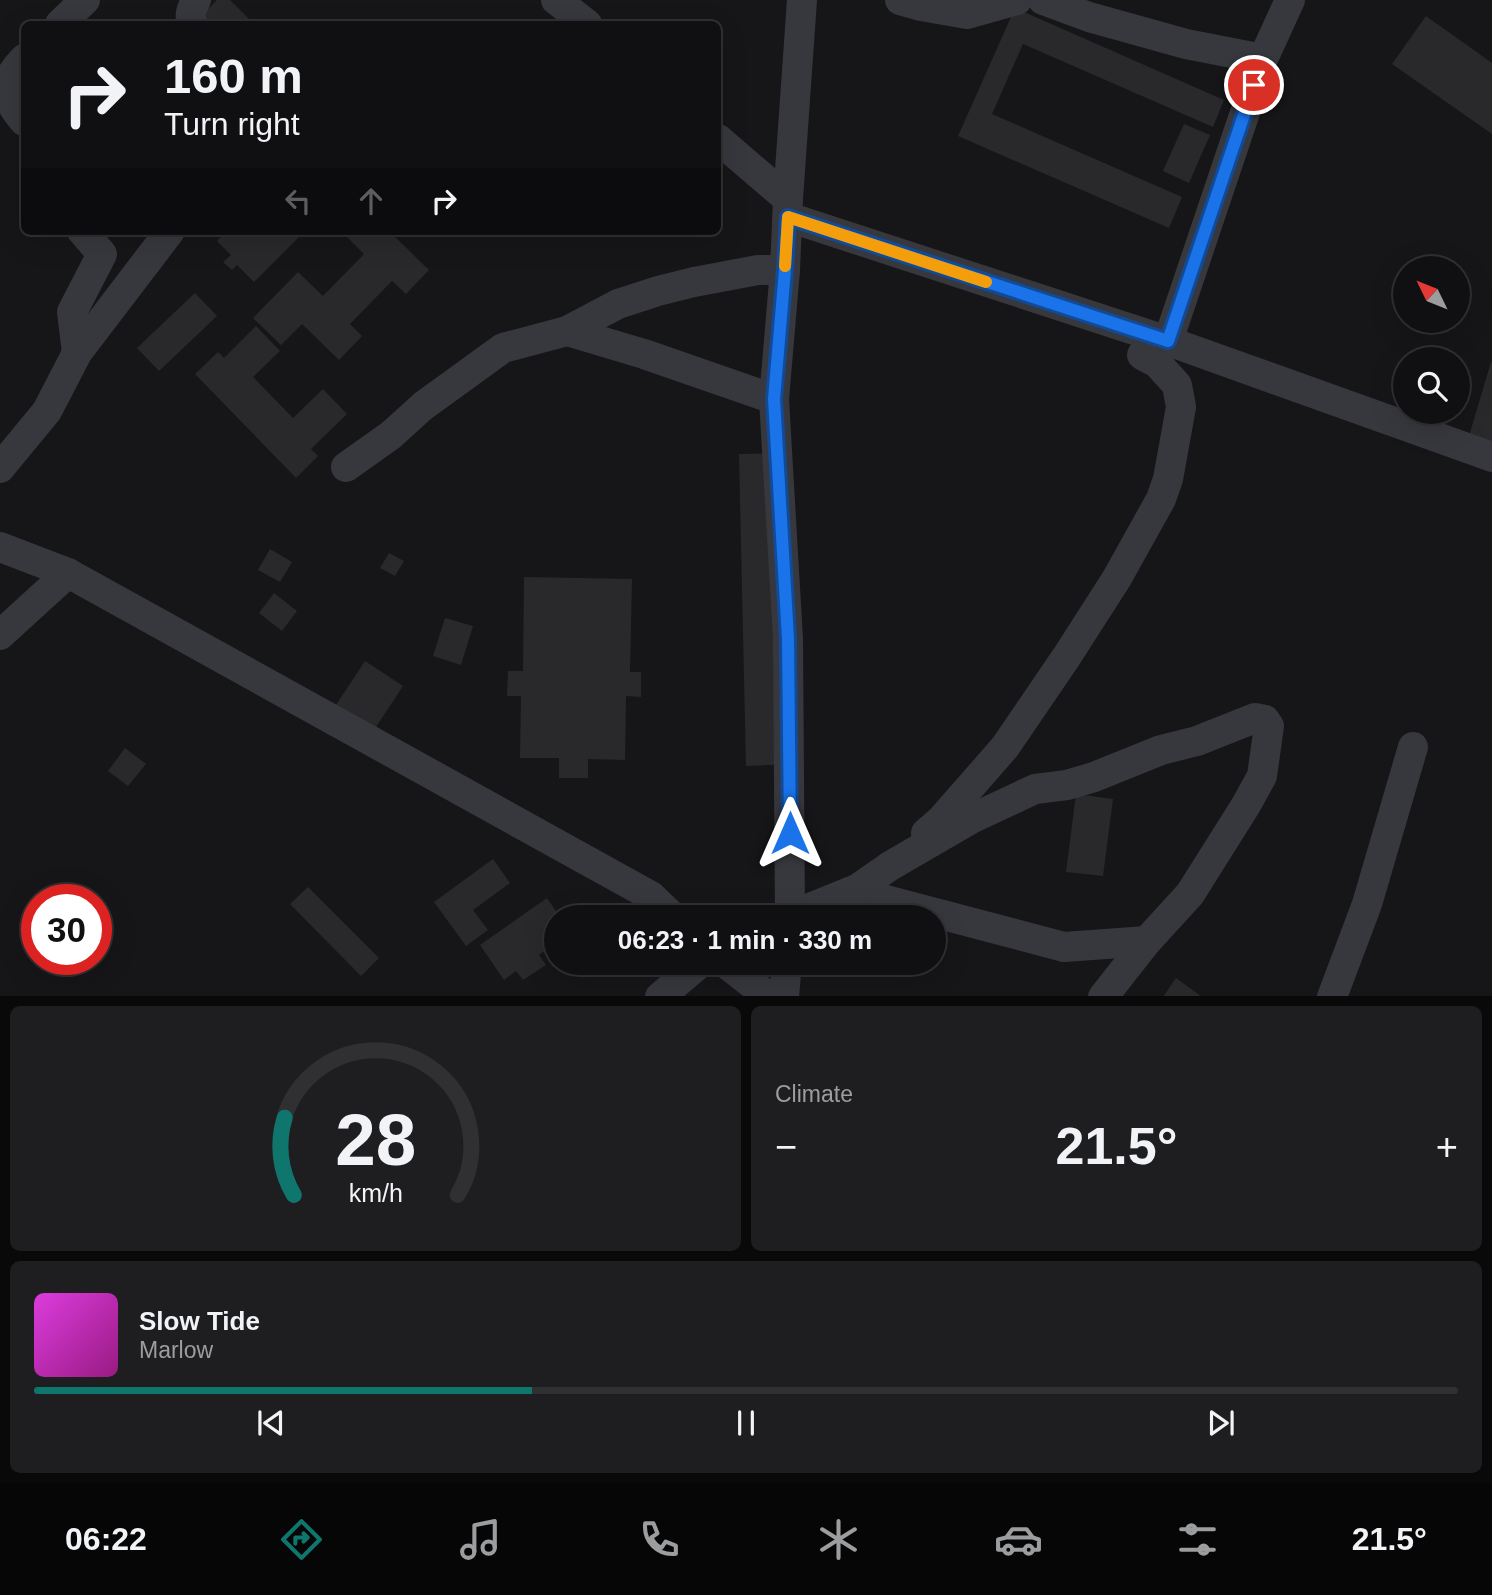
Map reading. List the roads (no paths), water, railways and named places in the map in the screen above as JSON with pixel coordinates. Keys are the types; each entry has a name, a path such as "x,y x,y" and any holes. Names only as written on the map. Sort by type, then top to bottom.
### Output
{"street":[{"path":"63,21 85,0"},
{"path":"191,21 192,7 196,0"},
{"path":"556,0 583,21"},
{"path":"790,905 788,639 774,399 802,0"},
{"path":"900,0 967,14 1017,0"},
{"path":"1043,0 1089,17 1186,44 1263,60"},
{"path":"890,866 942,819 1005,747 1117,578 1161,499 1168,479 1181,407 1177,385 1157,363 1142,355 1168,341 1263,60 1290,0"},
{"path":"21,62 9,78 8,100 21,117"},
{"path":"721,142 788,208 1492,457"},
{"path":"77,354 72,312 102,254 85,235"},
{"path":"0,468 47,411 77,354 167,235"},
{"path":"346,467 391,435 423,406 503,348 567,331 618,303 658,291 758,270 785,270"},
{"path":"567,331 644,354 774,399"},
{"path":"0,547 68,573 651,896 660,905"},
{"path":"0,635 68,573"},
{"path":"817,905 857,889 890,866 971,819 1035,789 1067,785 1094,777 1161,750 1197,741 1255,718 1265,720 1269,726 1262,776 1247,805 1190,894 1147,941 1103,996"},
{"path":"1332,996 1367,904 1413,747"},
{"path":"849,892 1064,947 1147,941"},
{"path":"660,996 685,975"},
{"path":"741,975 769,996"},
{"path":"785,996 786,975"}]}
